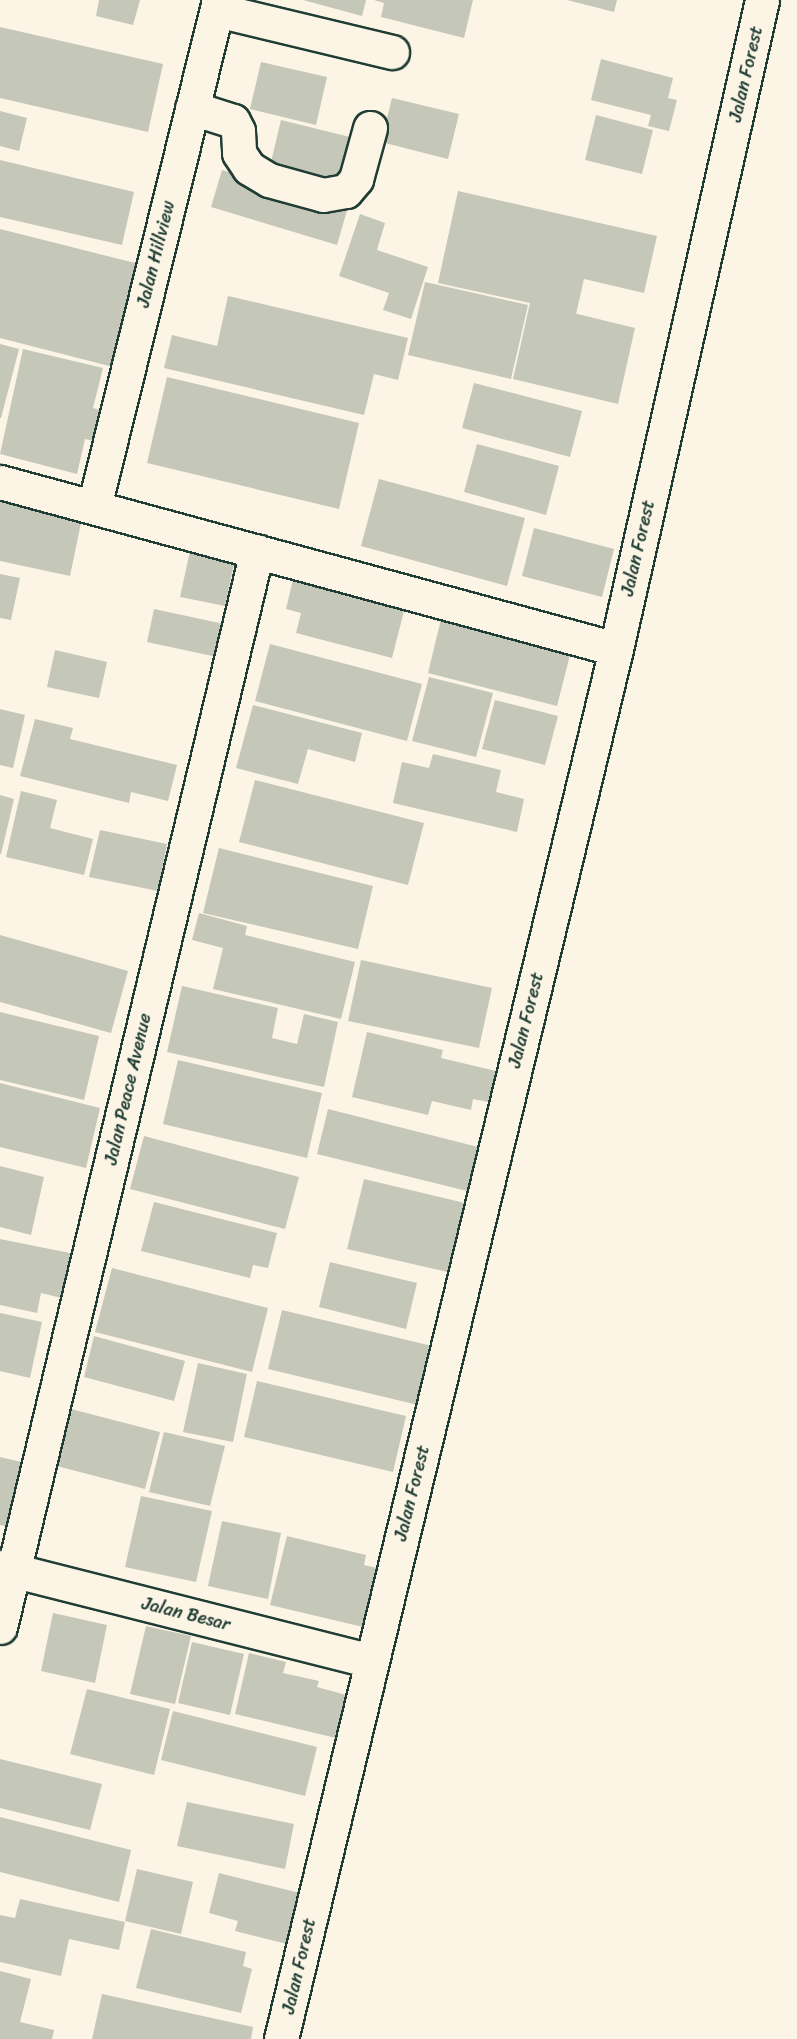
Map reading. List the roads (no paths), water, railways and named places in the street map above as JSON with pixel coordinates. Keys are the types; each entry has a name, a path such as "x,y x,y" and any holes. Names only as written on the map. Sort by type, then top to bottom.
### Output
{"street":[{"name":"Jalan Forest","path":"281,2039 616,649 762,0"},
{"path":"218,5 392,52"},
{"name":"Jalan Hillview","path":"94,507 218,5"},
{"path":"192,108 233,121 238,131 239,153 249,168 269,180 323,195 346,191 356,179 370,128"},
{"path":"0,482 616,649"},
{"name":"Jalan Peace Avenue","path":"0,1627 7,1568 257,551"},
{"name":"Jalan Besar","path":"7,1568 371,1661"}]}
